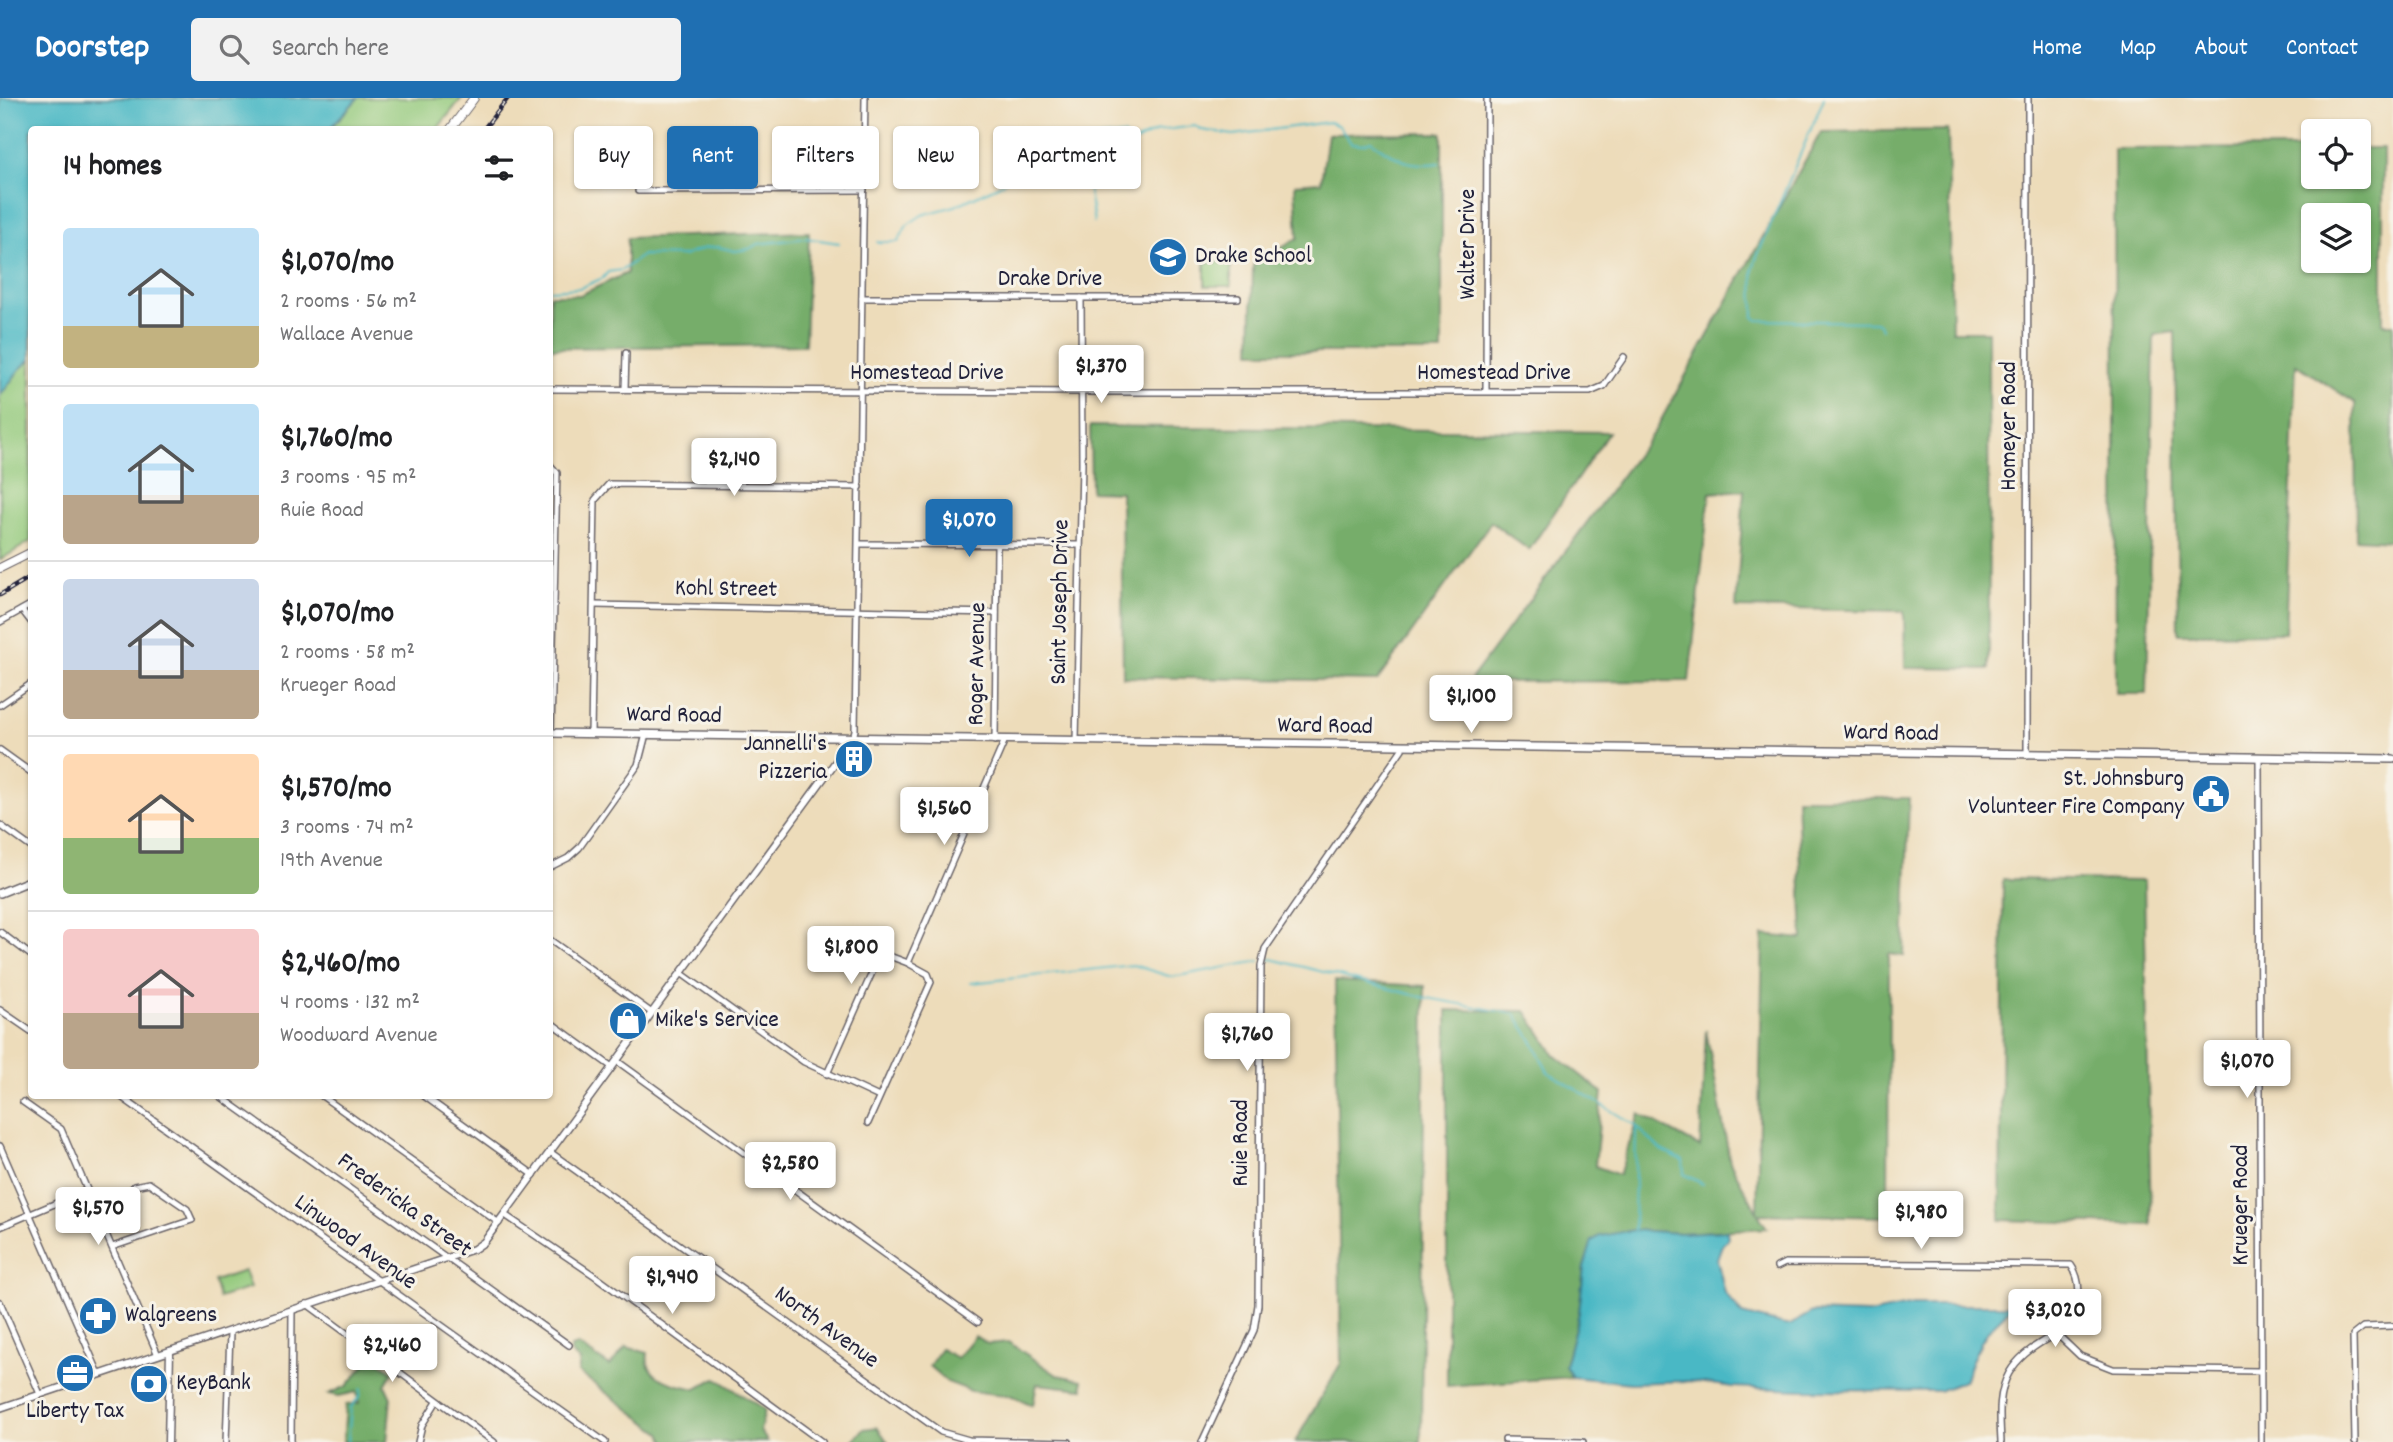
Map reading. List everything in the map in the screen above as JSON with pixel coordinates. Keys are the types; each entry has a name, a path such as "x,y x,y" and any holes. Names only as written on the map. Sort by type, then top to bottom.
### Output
{"main road":[{"path":"453,126 474,98"},
{"path":"0,568 28,554"},
{"name":"Ward Road","path":"553,733 1402,748 2393,758"},
{"path":"0,893 28,884"}],"street":[{"path":"0,1408 474,1249 484,1242 853,738 858,610 865,98"},
{"name":"Walter Drive","path":"1486,391 1487,98"},
{"name":"Homeyer Road","path":"2027,755 2028,98"},
{"path":"638,191 864,190"},
{"name":"Drake Drive","path":"862,298 1238,298"},
{"name":"Saint Joseph Drive","path":"1076,741 1082,464 1081,298"},
{"path":"625,389 626,353"},
{"name":"Homestead Drive","path":"553,389 1590,392 1604,386 1624,357"},
{"path":"553,468 557,473 558,499 553,645"},
{"path":"592,734 595,500 609,484 860,487"},
{"path":"859,544 1079,545"},
{"name":"Roger Avenue","path":"997,546 999,741"},
{"name":"Kohl Street","path":"594,605 996,613"},
{"path":"0,622 28,606"},
{"path":"22,610 28,618"},
{"path":"0,705 28,686"},
{"path":"553,866 568,858 579,848 638,765 646,734"},
{"path":"908,963 999,741"},
{"name":"Ruie Road","path":"1202,1442 1254,1330 1258,1305 1261,966 1265,949 1402,748"},
{"path":"0,750 28,770"},
{"name":"Krueger Road","path":"2259,758 2262,1442"},
{"path":"24,768 28,765"},
{"path":"0,825 28,845"},
{"path":"0,932 28,953"},
{"path":"553,942 652,1013"},
{"path":"827,1074 879,957 884,954 928,974 931,982 868,1123"},
{"path":"681,973 804,1062 879,1097"},
{"path":"0,1010 28,1029"},
{"path":"553,1024 612,1068"},
{"path":"617,1060 978,1322"},
{"name":"Linwood Avenue","path":"124,1099 605,1442"},
{"name":"Fredericka Street","path":"224,1099 569,1345"},
{"path":"326,1099 499,1223"},
{"path":"428,1099 534,1175"},
{"path":"23,1102 61,1129 158,1355"},
{"path":"0,1146 99,1374"},
{"name":"North Avenue","path":"550,1152 941,1432 969,1440 1069,1442"},
{"path":"102,1224 134,1186 149,1183 187,1209 192,1220 112,1247"},
{"path":"0,1227 87,1190"},
{"path":"505,1214 595,1276 822,1442"},
{"path":"1777,1267 1785,1263 2071,1265 2078,1275 2078,1302 2071,1319 2058,1335 2047,1338 2023,1354 2010,1371 2004,1382 1999,1407 2001,1442"},
{"path":"0,1301 40,1394"},
{"path":"307,1304 494,1442"},
{"path":"291,1442 292,1310"},
{"path":"2355,1442 2353,1335 2362,1326 2393,1326"},
{"path":"226,1442 230,1332"},
{"path":"2058,1335 2080,1356 2113,1369 2260,1370"},
{"path":"168,1442 170,1351"},
{"path":"418,1442 422,1425 437,1401"},
{"path":"1506,1440 1583,1442"}],"green space":[{"path":"358,98 462,98 439,126 333,126"},
{"path":"1948,130 1952,331 1988,331 1989,669 1905,668 1904,611 1736,608 1744,490 1710,493 1689,681 1469,682 1656,429 1821,132"},
{"path":"1442,133 1442,352 1251,352 1253,265 1298,238 1295,184 1321,182 1328,134"},
{"path":"2301,148 2301,189 2371,189 2371,148 2383,148 2383,324 2393,324 2393,541 2356,539 2355,403 2296,364 2285,633 2178,634 2175,332 2154,335 2147,694 2116,694 2114,149"},
{"path":"809,232 805,345 553,348 553,295 580,295 627,273 627,238"},
{"path":"1205,262 1231,262 1231,286 1205,286"},
{"path":"28,362 28,543 0,560 0,396"},
{"path":"1090,426 1609,432 1529,550 1491,522 1377,681 1123,677 1121,492 1091,491"},
{"path":"1797,798 1909,798 1904,956 1889,954 1888,1217 1758,1214 1767,1228 1680,1233 1634,1230 1584,1267 1579,1313 1565,1366 1572,1377 1447,1386 1447,1010 1526,1011 1555,1055 1602,1092 1595,1166 1619,1175 1639,1114 1700,1147 1706,1030 1730,1162 1757,1212 1763,935 1803,939"},
{"path":"2003,879 2144,881 2151,1225 2000,1220"},
{"path":"1335,981 1425,986 1421,1442 1295,1442 1341,1363"},
{"path":"244,1271 250,1288 219,1298 214,1281"},
{"path":"975,1336 988,1344 1008,1342 1057,1375 1082,1380 1083,1389 1037,1384 1033,1405 1012,1396 971,1391 947,1382 929,1366 941,1349 957,1358"},
{"path":"578,1345 610,1366 626,1347 648,1353 648,1362 656,1375 679,1385 696,1389 716,1378 765,1410 760,1431 768,1442 666,1442 661,1433 578,1372 580,1361 571,1353 571,1347"},
{"path":"375,1359 393,1372 385,1385 391,1398 387,1442 343,1442 346,1405 359,1403 357,1392 339,1396 329,1394 347,1386 368,1361"},
{"path":"877,1427 888,1442 851,1442 864,1429"}],"water":[{"path":"0,98 358,98 332,126 28,126 28,362 0,396"},
{"path":"1634,1230 1680,1233 1727,1231 1728,1238 1717,1259 1725,1293 1742,1314 1785,1325 1790,1325 1812,1312 1868,1314 1913,1305 2012,1305 1985,1336 1964,1381 1939,1391 1801,1390 1733,1387 1689,1381 1631,1383 1572,1377 1565,1366 1579,1313 1584,1267 1592,1241 1600,1236"}],"waterway":[{"path":"1824,98 1756,259 1753,269 1754,317 1758,320 1876,322 1881,329"},
{"path":"877,242 898,242 907,225 922,215 955,206 1004,183 1026,155 1082,140 1124,135 1133,143 1157,131 1195,126 1202,130 1233,135 1329,122 1339,126 1351,143 1363,144 1371,141 1410,163 1439,163"},
{"path":"1088,189 1094,222"},
{"path":"553,290 580,288 603,278 608,272 622,270 643,255 683,256 705,248 718,247 735,251 749,249 758,244 806,238 839,243"},
{"path":"1265,960 1272,959 1422,997 1515,1014 1548,1072 1636,1126 1661,1150 1683,1161 1684,1174 1703,1184"},
{"path":"971,983 1133,965 1172,977 1260,961"},
{"path":"1634,1230 1636,1127"},
{"path":"348,1442 351,1407 360,1396 361,1389"}],"railway":[{"path":"486,126 508,98"},
{"path":"0,595 28,578"}],"place":[{"name":"Drake School","path":"1168,257"},
{"name":"Jannelli's Pizzeria","path":"854,759"},
{"name":"St. Johnsburg Volunteer Fire Company","path":"2211,794"},
{"name":"Mike's Service","path":"628,1021"},
{"name":"Walgreens","path":"98,1316"},
{"name":"Liberty Tax","path":"75,1373"},
{"name":"KeyBank","path":"149,1384"}]}
